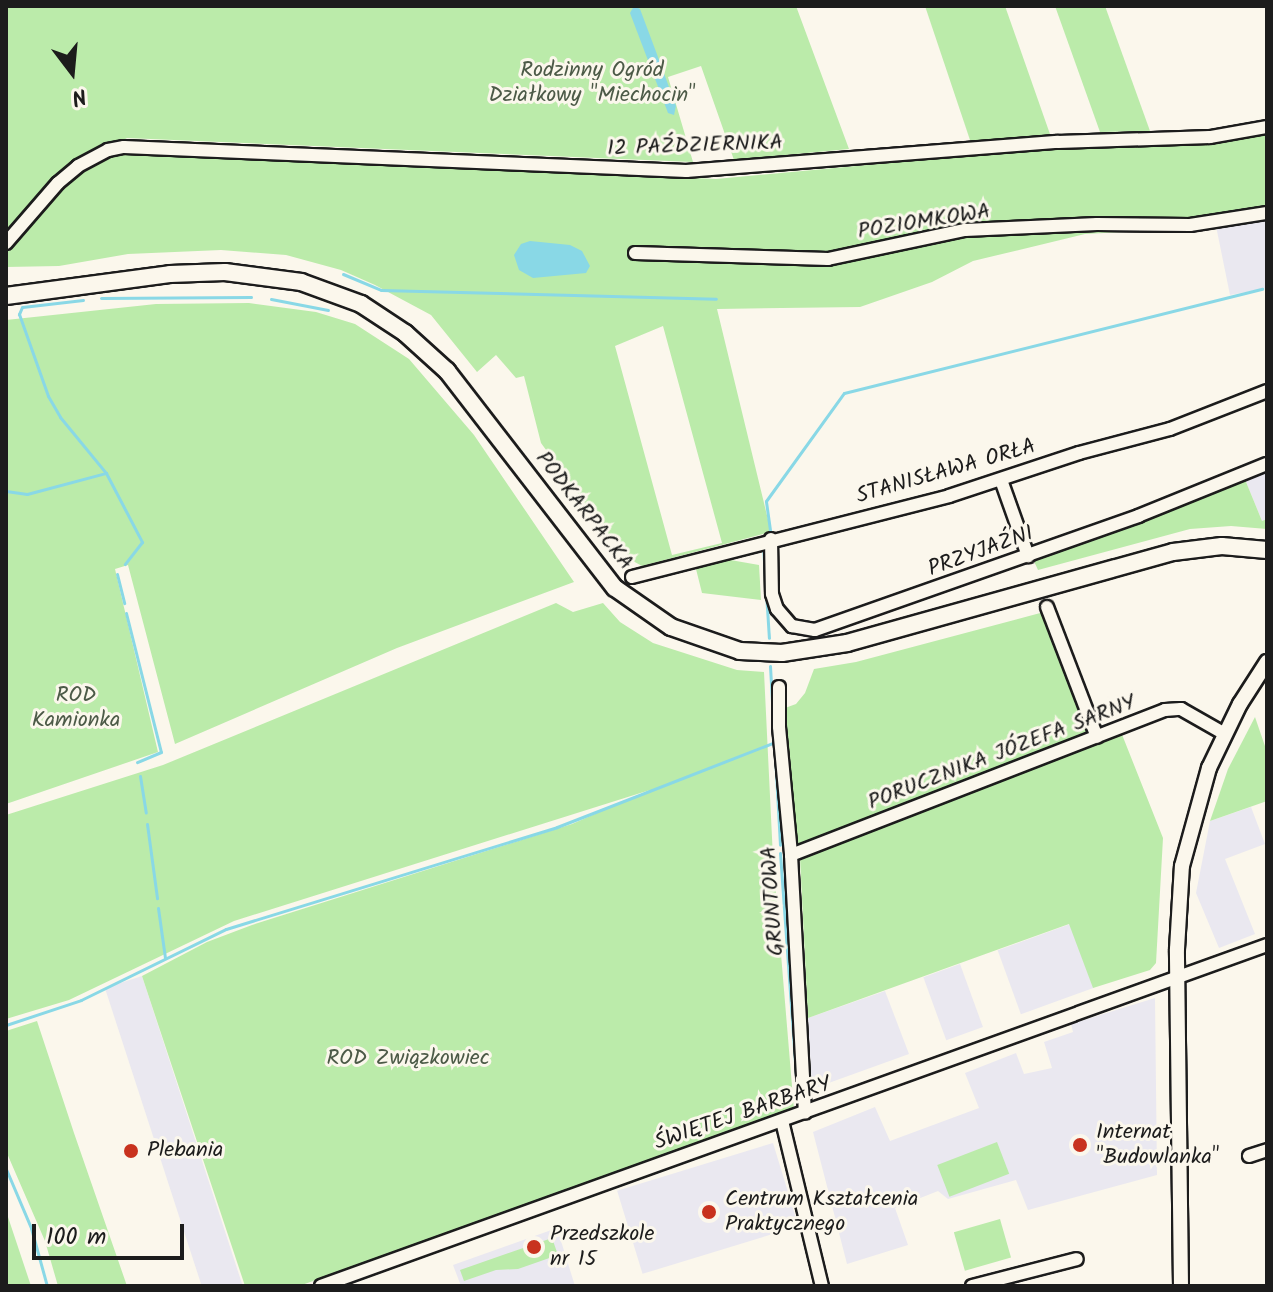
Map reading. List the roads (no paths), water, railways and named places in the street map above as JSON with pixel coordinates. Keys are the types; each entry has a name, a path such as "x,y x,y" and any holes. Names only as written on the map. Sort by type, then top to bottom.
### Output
{"main road":[{"name":"PODKARPACKA","path":"6,296 170,274 225,272 293,280 361,304 405,333 447,371 615,588 671,627 740,651 782,653 847,643 1173,552 1222,546 1267,550"}],"street":[{"name":"12 PAŹDZIERNIKA","path":"6,243 58,183 78,166 108,150 124,147 686,171 1058,142 1210,137 1267,127"},
{"name":"POZIOMKOWA","path":"635,253 828,259 965,230 1097,224 1190,225 1267,213"},
{"name":"STANISŁAWA ORŁA","path":"632,577 1001,480 1079,453 1170,429 1267,391"},
{"name":"PRZYJAŹNI","path":"771,539 772,594 777,609 792,626 806,630 824,629 1028,556 1267,464"},
{"path":"1001,480 1028,556"},
{"path":"1047,607 1097,737"},
{"path":"1181,1286 1177,977 1178,910 1187,840 1201,789 1225,734 1267,662"},
{"name":"GRUNTOWA","path":"779,687 780,751 791,855 805,1113"},
{"name":"PORUCZNIKA JÓZEFA SARNY","path":"791,855 1174,708 1225,734"},
{"name":"ŚWIĘTEJ BARBARY","path":"321,1286 1267,945"},
{"path":"782,1121 822,1286"},
{"path":"1249,1156 1267,1150"},
{"path":"972,1286 1077,1259"}],"water":[{"path":"634,6 640,9 676,106 674,115 668,113 630,13"},
{"path":"530,241 570,245 582,251 590,266 586,273 533,278 519,270 514,255 521,244"}],"waterway":[{"path":"343,274 381,290 716,299"},
{"path":"770,530 766,501 844,393 1262,289"},
{"path":"101,298 251,297"},
{"path":"271,299 328,310"},
{"path":"83,300 22,307 19,314 48,396 60,417 106,473 142,542 125,564"},
{"path":"6,491 27,494 106,473"},
{"path":"763,546 769,638"},
{"path":"117,574 124,603"},
{"path":"126,613 161,752 137,762"},
{"path":"770,666 780,845"},
{"path":"6,1025 81,1000 226,929 557,827 772,743"},
{"path":"140,776 146,813"},
{"path":"147,824 157,898"},
{"path":"780,853 798,1104"},
{"path":"158,908 165,958"},
{"path":"6,1169 31,1228 47,1286"}],"place":[{"name":"Internat \"Budowlanka\"","path":"1080,1145"},
{"name":"Plebania","path":"131,1151"},
{"name":"Centrum Kształcenia Praktycznego","path":"709,1212"},
{"name":"Przedszkole nr 15","path":"534,1247"}],"park label":[{"name":"Rodzinny Ogród Działkowy \"Miechocin\"","path":"592,82"},
{"name":"ROD Kamionka","path":"76,708"},
{"name":"ROD Związkowiec","path":"408,1059"}]}
